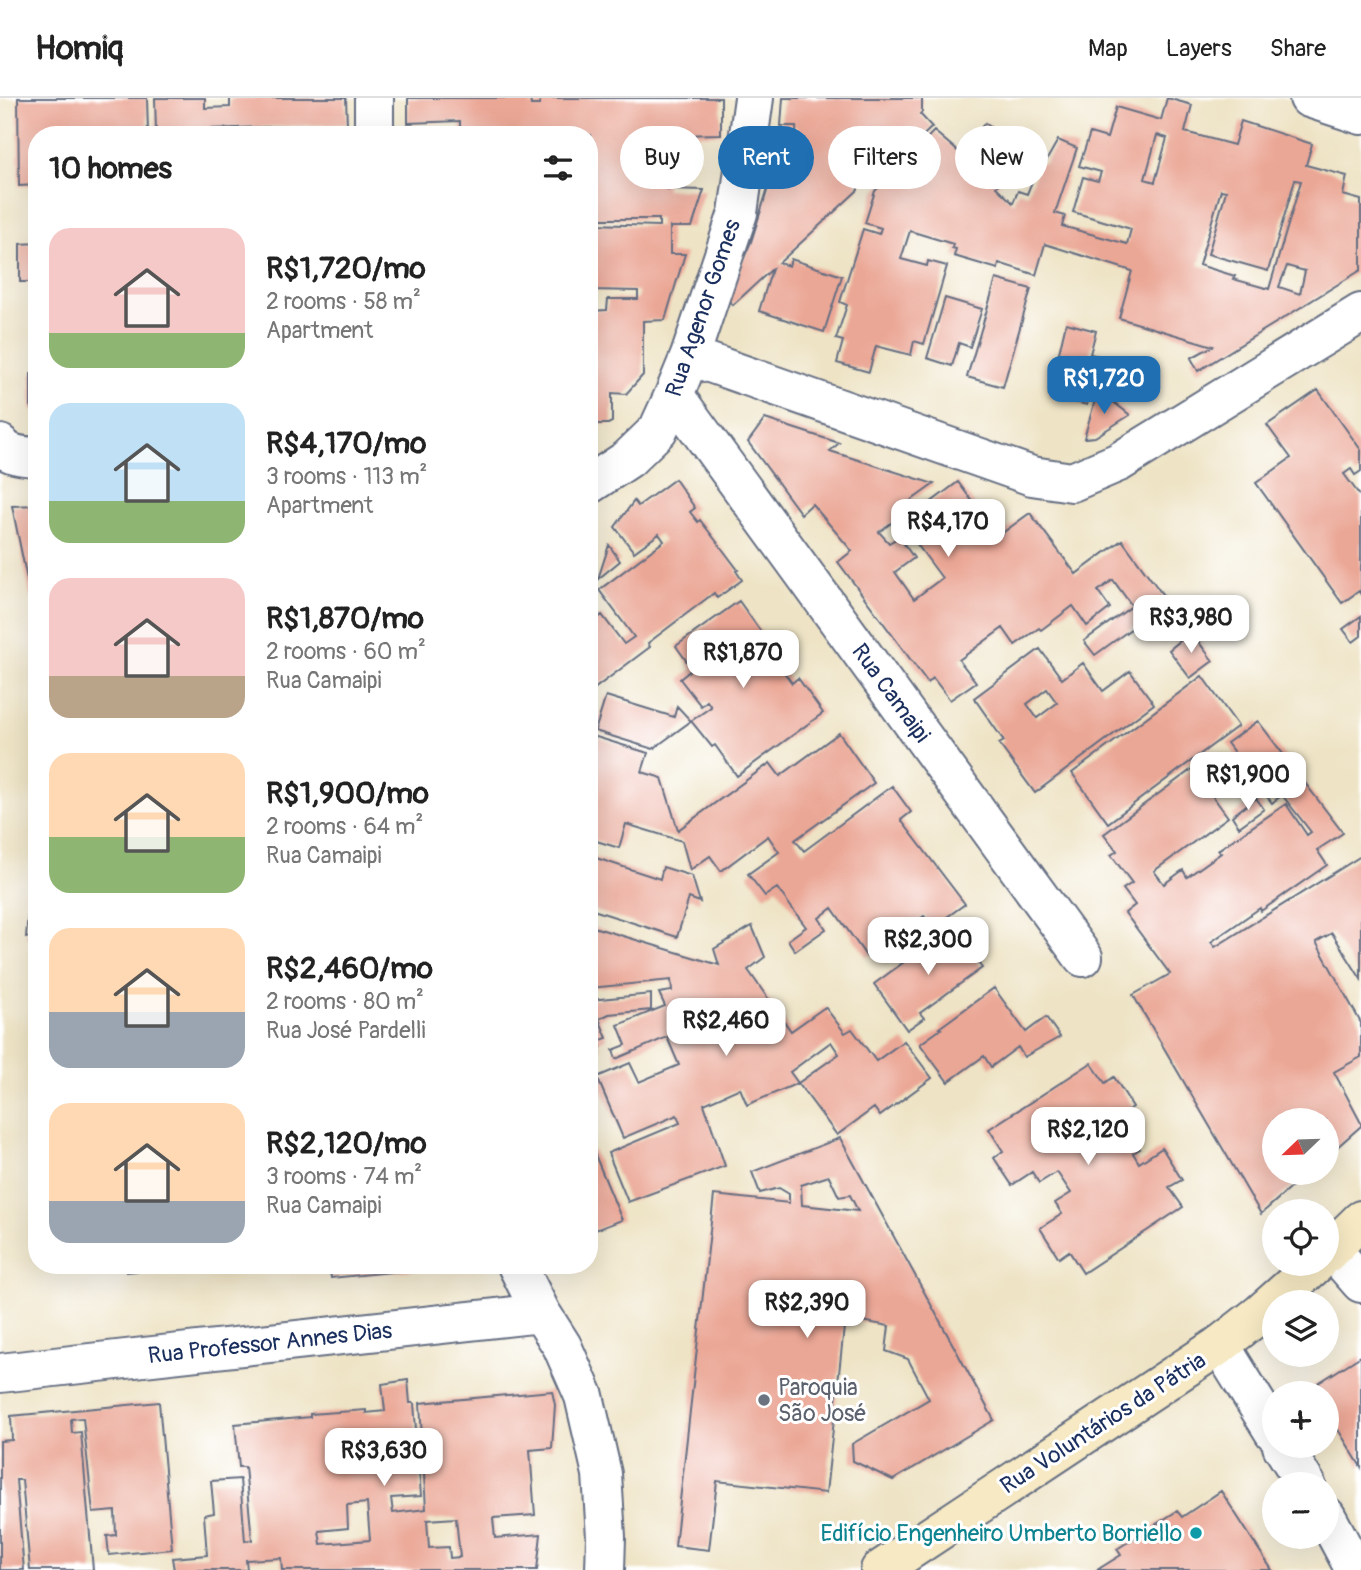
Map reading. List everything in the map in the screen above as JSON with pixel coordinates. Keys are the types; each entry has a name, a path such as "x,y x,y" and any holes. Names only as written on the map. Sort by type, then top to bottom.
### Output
{"main road":[{"name":"Rua Voluntários da Pátria","path":"1339,1242 1361,1220"},
{"name":"Rua Voluntários da Pátria","path":"880,1570 1220,1346 1303,1276"}],"street":[{"path":"374,98 374,126"},
{"name":"Rua Agenor Gomes","path":"598,479 628,459 658,430 690,356 738,213 754,98"},
{"path":"1309,98 1361,115"},
{"path":"690,356 1032,476 1072,482 1119,462 1361,313"},
{"name":"Rua Camaipi","path":"674,395 1083,957"},
{"path":"0,444 4,450 28,456"},
{"path":"1339,1266 1361,1283"},
{"path":"522,1274 541,1313 562,1346 584,1396 602,1474 607,1537 606,1570"},
{"name":"Rua Professor Annes Dias","path":"0,1373 541,1313"},
{"path":"1220,1346 1262,1413"},
{"path":"1339,1540 1355,1570"}],"building":[{"path":"18,98 147,98 148,126 28,126 28,186 19,186"},
{"path":"155,98 205,98 205,108 230,107 230,98 346,98 347,124 156,126"},
{"path":"408,98 530,98 531,105 540,105 540,98 721,98 721,126 718,126 718,134 704,134 704,126 620,126 620,189 704,190 692,227 670,227 670,254 685,254 665,320 643,321 643,375 626,394 612,393 612,422 608,424 598,424 598,311 607,310 608,299 638,299 638,291 598,290 598,224 659,226 659,219 598,219 598,126 460,126 460,121 408,123"},
{"path":"783,98 922,98 920,114 931,126 828,126 828,189 858,190 779,263 789,266 791,259 842,276 824,332 759,311 772,269 733,305 726,298 751,242 768,189 814,189 814,126 781,126"},
{"path":"1167,98 1192,105 1185,132 1234,145 1241,121 1312,144 1306,165 1347,176 1343,195 1361,200 1361,270 1198,371 1191,358 1213,346 1119,318 1132,271 1045,244 1036,275 999,263 998,269 954,256 956,249 952,248 953,244 910,231 901,259 927,266 928,261 947,266 924,344 914,341 911,355 876,346 869,372 837,363 843,341 836,339 847,305 840,302 863,229 879,234 881,228 865,223 875,191 941,189 941,137 955,149 955,189 998,189 1013,203 1018,191 1027,194 1029,189 1048,189 1048,158 1058,140 1077,148 1055,213 1065,216 1062,226 1127,244 1131,229 1073,212 1083,177 1098,181 1101,172 1079,166 1090,133 1107,138 1116,107 1161,120","holes":["1157,135 1167,138 1155,182 1145,179","1295,180 1301,181 1269,289 1233,279 1235,276 1199,265 1221,190 1226,191 1208,254 1268,271","1287,266 1305,271 1300,294 1279,287"]},
{"path":"20,244 28,244 28,282 20,282"},
{"path":"996,279 1031,289 1003,387 967,377"},
{"path":"945,298 982,309 970,347 959,343 952,366 927,358"},
{"path":"1066,323 1096,331 1090,354 1099,356 1087,405 1049,395"},
{"path":"1098,390 1130,415 1095,437 1084,438"},
{"path":"1318,390 1361,450 1361,471 1355,475 1351,469 1344,474 1361,497 1361,595 1359,591 1342,603 1256,483 1291,458 1267,425"},
{"path":"765,419 839,443 830,451 934,484 909,502 917,504 879,532 889,543 899,537 914,558 895,572 914,599 942,578 902,524 958,482 998,536 1030,513 1076,574 1122,540 1168,602 1095,655 1084,641 1132,606 1113,580 1098,591 1110,608 1087,626 1073,606 1015,645 1003,628 959,660 976,682 950,700 933,678 928,683 838,562 852,551 812,504 801,514 748,442"},
{"path":"675,479 695,508 690,512 698,522 700,520 720,546 742,580 717,598 714,593 648,643 650,647 598,686 598,618 602,615 624,644 634,637 599,590 664,541 659,534 634,552 615,527 634,501 638,506"},
{"path":"28,505 28,584 12,506"},
{"path":"609,545 620,561 598,579"},
{"path":"739,601 779,657 775,660 792,683 798,678 823,713 737,776 715,745 712,747 691,721 711,707 707,701 701,706 680,679 692,669 676,646"},
{"path":"1361,616 1361,636 1353,642 1343,629"},
{"path":"1191,632 1213,661 1190,678 1169,650"},
{"path":"1040,649 1062,679 1083,663 1103,691 1130,671 1154,704 1035,793 999,744 1004,741 974,698","holes":["1047,689 1057,703 1037,718 1027,704"]},
{"path":"1202,676 1238,726 1108,823 1072,773"},
{"path":"606,696 674,717 677,706 691,721 653,749 598,732 598,721"},
{"path":"1258,721 1343,833 1317,850 1327,865 1211,942 1215,947 1361,856 1361,979 1332,933 1316,942 1361,1023 1361,1057 1334,1072 1361,1126 1339,1145 1339,1108 1262,1108 1262,1185 1293,1185 1278,1199 1262,1199 1261,1214 1133,995 1170,974 1125,913 1135,905 1123,889 1132,883 1111,855 1117,851 1104,834 1199,764 1218,788 1211,794 1228,817 1154,871 1164,884 1183,870 1187,877 1221,853 1218,850 1286,804 1307,835 1311,832 1282,795 1272,803 1227,743"},
{"path":"839,733 874,783 795,840 804,851 892,786 911,812 901,820 965,904 933,927 924,916 867,957 832,908 819,918 826,929 795,951 788,940 806,927 777,888 765,896 748,874 779,852 768,836 721,871 710,856 690,870 682,841 626,824 619,848 598,841 598,737 648,753 642,772 662,778 678,830 770,763 780,776"},
{"path":"1256,798 1264,809 1239,827 1232,816"},
{"path":"598,859 660,879 663,867 692,876 700,902 689,898 677,937 598,912"},
{"path":"752,926 765,957 748,970 791,1031 825,1007 845,1033 852,1029 876,1061 904,1041 932,1078 880,1116 874,1108 837,1135 798,1083 747,1105 740,1088 704,1104 725,1166 628,1202 608,1153 680,1123 677,1115 623,1138 598,1077 630,1063 639,1082 679,1065 667,1037 616,1059 613,1050 626,1045 618,1025 665,1006 659,993 672,991 671,980 598,987 598,928 719,965 714,949","holes":["831,1042 839,1054 798,1083 790,1072"]},
{"path":"952,927 982,968 920,1013 924,1018 907,1030 874,984"},
{"path":"994,988 1026,1032 1046,1017 1060,1037 1024,1057 1018,1047 991,1067 984,1056 948,1082 920,1044"},
{"path":"651,994 651,1010 609,1014 599,1019 607,1038 598,1041 598,999"},
{"path":"1091,1063 1105,1083 1114,1077 1133,1107 1111,1121 1118,1132 1126,1127 1140,1149 1133,1153 1139,1163 1162,1148 1182,1180 1169,1187 1183,1207 1083,1273 1069,1251 1059,1258 1040,1228 1062,1214 1055,1203 1071,1193 1057,1172 1039,1183 1032,1172 1012,1185 994,1158 1003,1151 989,1129"},
{"name":"Paroquia São José","path":"840,1138 994,1420 893,1480 853,1461 852,1444 929,1399 908,1359 886,1351 889,1326 845,1318 826,1493 717,1481 709,1550 675,1546 714,1195 789,1203 789,1194 779,1188 760,1193 752,1172","holes":["829,1176 839,1197 850,1195 858,1211 802,1205 801,1185"]},
{"path":"598,1162 622,1220 598,1229"},
{"path":"330,1274 371,1274 331,1278"},
{"path":"1361,1356 1361,1467 1339,1431 1339,1381 1321,1381"},
{"path":"408,1380 410,1403 414,1403 421,1496 391,1498 393,1513 426,1509 420,1403 552,1391 555,1405 552,1448 530,1450 535,1515 493,1518 495,1538 541,1534 537,1570 282,1570 281,1558 246,1560 247,1570 174,1570 172,1558 207,1555 204,1515 214,1513 211,1481 240,1479 245,1541 252,1540 245,1467 239,1467 235,1424 310,1417 310,1414 385,1411 382,1384","holes":["367,1503 370,1540 321,1544 319,1531 348,1528 347,1505","456,1518 460,1557 450,1558 449,1547 429,1548 427,1520"]},
{"path":"159,1402 172,1549 109,1555 107,1536 116,1535 115,1511 93,1513 83,1418 71,1419 72,1433 81,1432 93,1570 30,1570 22,1480 16,1480 24,1570 0,1570 0,1441 12,1440 11,1416"},
{"name":"Edifício Engenheiro Umberto Borriello","path":"1221,1491 1272,1570 1097,1570 1121,1555 1117,1549 1177,1511 1182,1517"}],"place":[{"name":"Paroquia São José","path":"764,1400"},
{"name":"Edifício Engenheiro Umberto Borriello","path":"1196,1533"}]}
